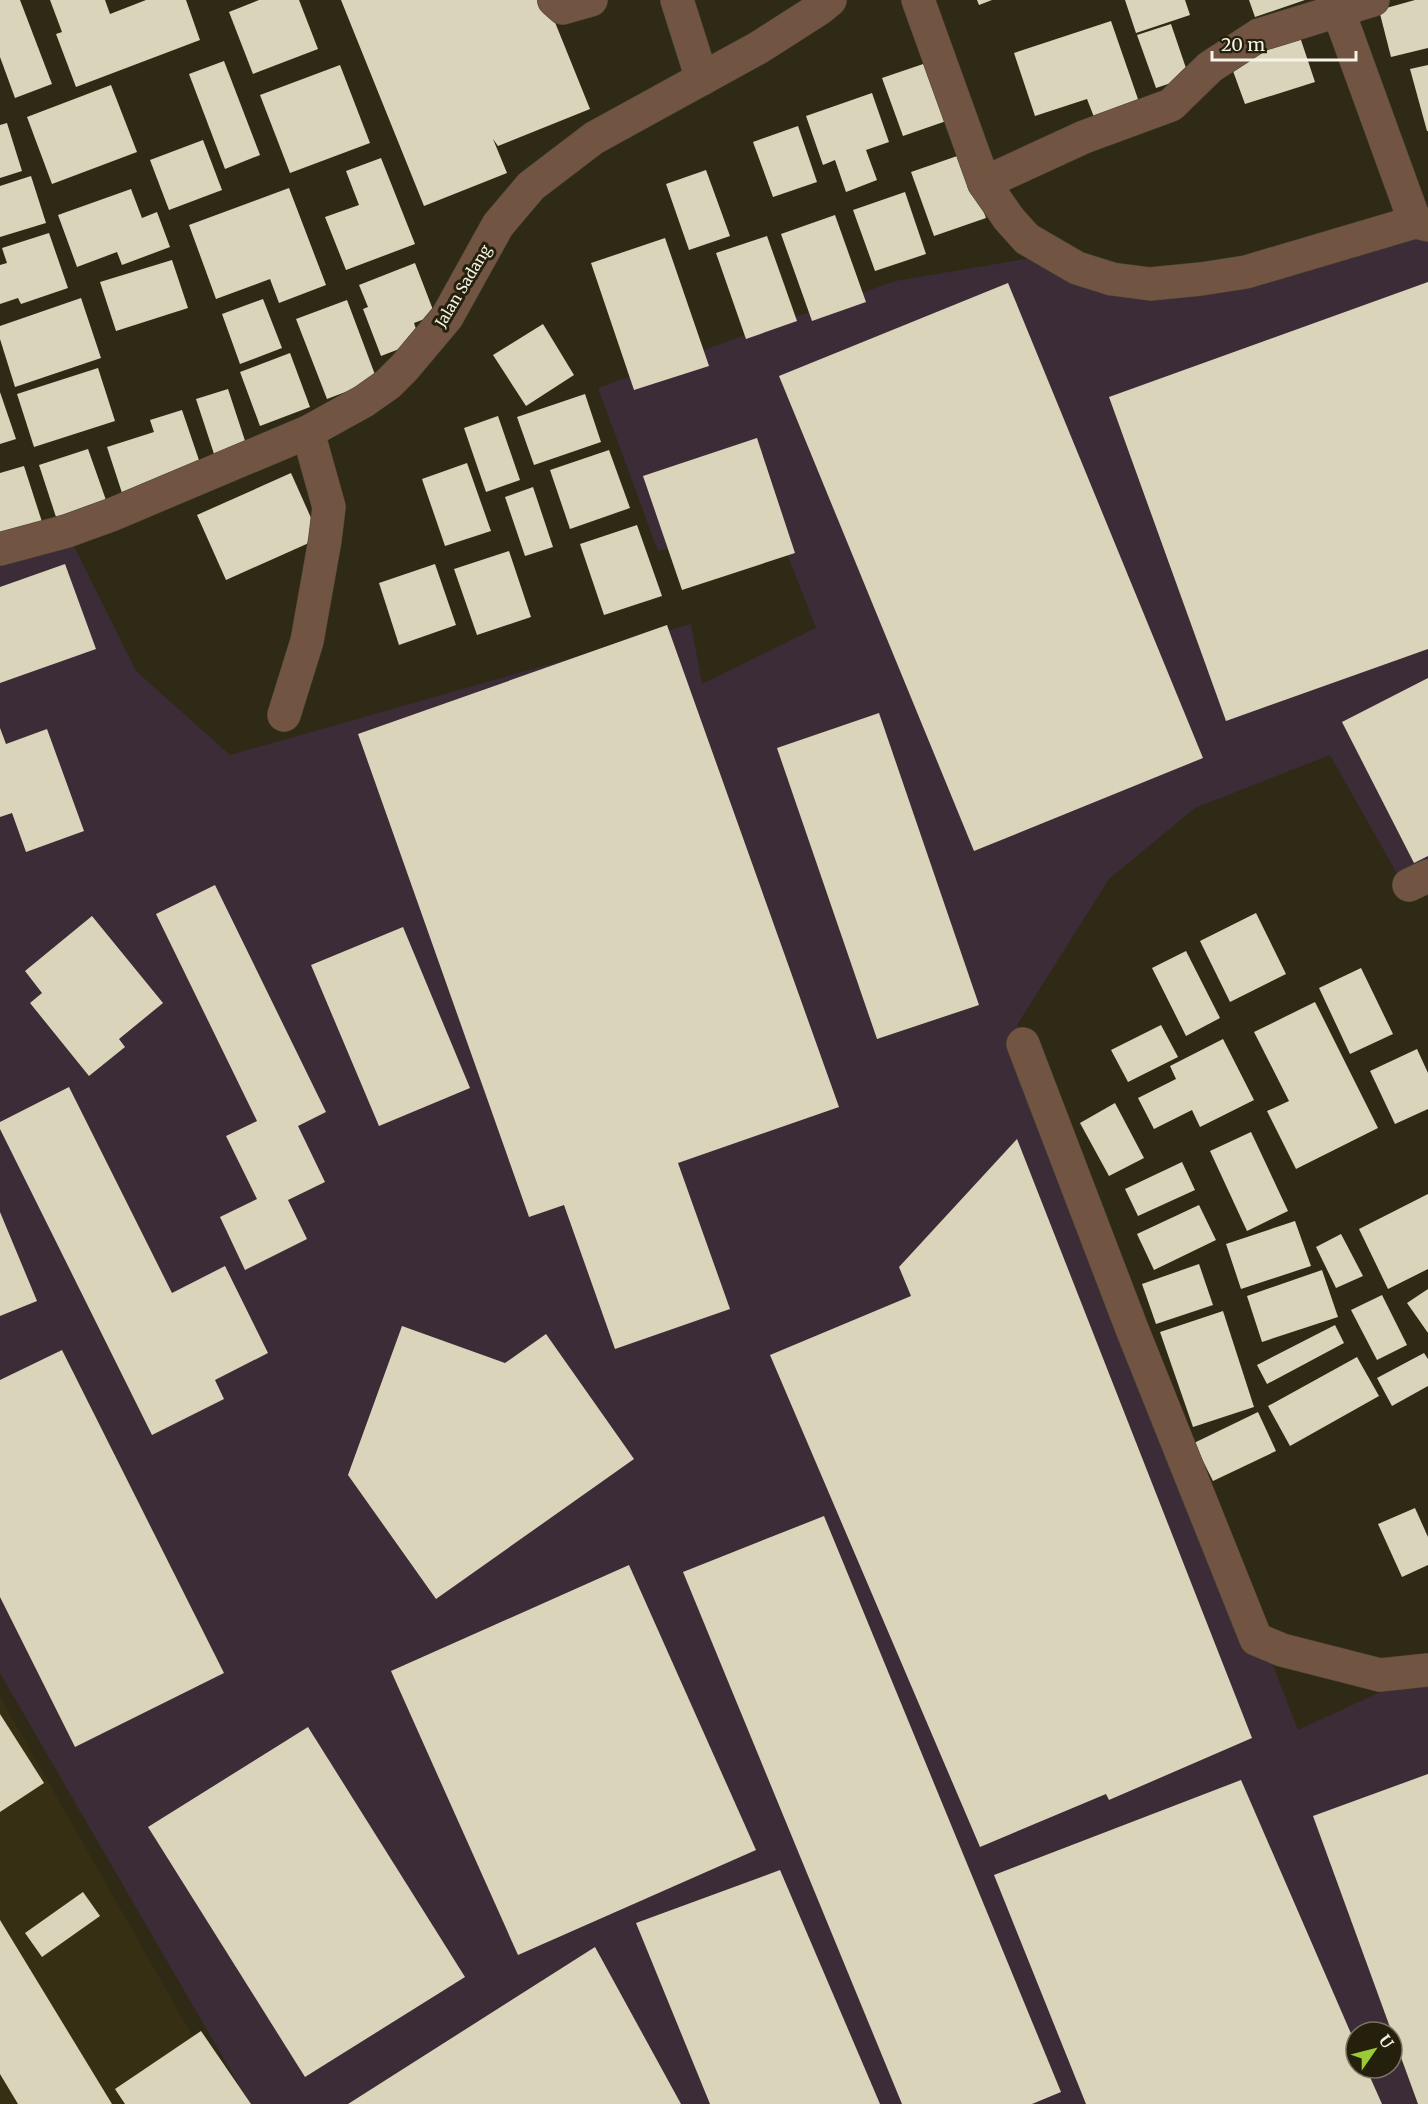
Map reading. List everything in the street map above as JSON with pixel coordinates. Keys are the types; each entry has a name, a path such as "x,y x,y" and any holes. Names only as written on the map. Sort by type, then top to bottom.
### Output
{"street":[{"path":"554,0 563,8 591,0"},
{"path":"677,0 702,79"},
{"name":"Jalan Sadang","path":"0,549 67,531 111,515 308,432 364,401 388,384 425,346 447,317 498,225 531,186 594,138 758,48 830,0"},
{"path":"918,0 984,183 1027,240 1077,268 1112,279 1150,284 1246,272 1422,224 1338,10"},
{"path":"984,183 1084,136 1171,105 1210,67 1259,35 1372,0"},
{"path":"284,715 308,641 329,507 308,432"},
{"path":"1023,1044 1132,1329 1256,1639 1282,1650 1380,1675 1428,1670"}],"shaded area":[{"path":"1428,222 1428,873 1404,886 1330,755 1195,808 1109,879 1017,1025 1051,1092 1298,1730 1428,1670 1428,2104 250,2104 0,1673 0,565 72,542 136,671 230,755 691,624 702,684 816,628 777,528 658,551 598,388 895,281 1049,255 1138,280"},
{"path":"0,1697 231,2104 0,2104"}],"building":[{"path":"0,0 20,0 52,84 15,98 0,57"},
{"path":"50,0 105,0 110,14 146,0 186,0 200,40 76,87 56,34 62,32"},
{"path":"259,0 299,0 318,49 253,74 229,12"},
{"path":"341,0 546,0 590,109 498,146 493,139 507,173 424,206"},
{"path":"977,0 992,0 979,5"},
{"path":"1125,0 1185,0 1190,15 1136,33"},
{"path":"1249,0 1305,0 1255,17"},
{"path":"1415,0 1428,0 1428,48 1391,57 1379,10"},
{"path":"1111,21 1139,102 1094,117 1087,99 1035,116 1014,53"},
{"path":"1171,24 1189,77 1156,88 1137,35"},
{"path":"1300,37 1315,82 1245,104 1229,60"},
{"path":"224,61 260,155 225,169 189,74"},
{"path":"932,61 952,119 903,136 882,78"},
{"path":"340,65 370,143 290,173 260,95"},
{"path":"1428,65 1428,131 1427,131 1410,69"},
{"path":"111,85 137,152 52,184 27,117"},
{"path":"872,93 889,142 866,150 877,180 846,192 835,160 823,165 806,116"},
{"path":"7,123 22,171 0,178 0,125"},
{"path":"798,126 817,182 773,197 753,142"},
{"path":"203,140 222,190 169,210 150,160"},
{"path":"963,154 986,218 934,236 911,172"},
{"path":"381,158 415,244 346,270 325,217 359,205 346,171"},
{"path":"706,170 730,236 689,250 666,184"},
{"path":"31,176 46,223 0,237 0,186"},
{"path":"289,188 326,285 279,303 270,279 216,299 189,225"},
{"path":"131,189 142,218 157,212 170,247 122,265 117,252 77,267 58,215"},
{"path":"905,192 926,254 875,271 853,210"},
{"path":"835,215 866,302 812,321 781,234"},
{"path":"49,233 68,288 21,304 18,298 0,304 0,265 7,263 2,248"},
{"path":"767,236 797,321 746,339 716,253"},
{"path":"665,238 709,366 634,390 591,263"},
{"path":"172,260 188,308 116,331 100,282"},
{"path":"415,263 435,315 414,323 420,341 381,356 363,309 368,307 359,285"},
{"path":"1428,282 1428,649 1226,721 1109,397"},
{"path":"1008,283 1203,758 974,851 779,376"},
{"path":"81,298 101,358 15,387 0,339 0,326"},
{"path":"263,299 282,348 240,364 222,314"},
{"path":"347,300 377,380 327,399 296,319"},
{"path":"543,324 574,375 526,406 493,355"},
{"path":"290,353 310,407 260,426 240,372"},
{"path":"98,368 115,421 34,447 17,394"},
{"path":"228,389 248,450 216,460 196,399"},
{"path":"0,392 16,439 0,444"},
{"path":"585,394 601,442 534,465 517,417"},
{"path":"182,410 202,469 123,496 107,447 154,432 150,420"},
{"path":"498,416 520,480 486,492 464,428"},
{"path":"757,438 795,553 682,590 643,476"},
{"path":"88,449 107,503 57,520 39,465"},
{"path":"609,450 630,508 570,529 550,470"},
{"path":"467,463 491,531 445,546 422,479"},
{"path":"24,466 43,525 0,539 0,473"},
{"path":"291,473 320,538 226,580 197,515"},
{"path":"533,487 553,547 525,556 505,497"},
{"path":"637,525 662,596 604,615 580,544"},
{"path":"509,551 531,617 477,635 454,569"},
{"path":"65,564 96,649 0,683 0,587"},
{"path":"435,564 456,625 399,645 379,583"},
{"path":"667,625 839,1107 678,1163 730,1309 615,1349 564,1205 529,1217 358,734"},
{"path":"1428,678 1428,856 1414,863 1342,722"},
{"path":"879,713 979,1005 877,1039 777,748"},
{"path":"0,728 6,744 47,729 84,831 26,852 12,813 0,817"},
{"path":"215,885 326,1112 298,1126 325,1182 288,1200 307,1239 245,1270 220,1217 257,1199 226,1136 257,1121 156,914"},
{"path":"1256,913 1286,974 1230,1002 1200,941"},
{"path":"92,916 163,1003 119,1039 125,1047 89,1076 30,1003 42,993 25,971"},
{"path":"403,927 470,1088 379,1126 311,965"},
{"path":"1186,951 1220,1018 1186,1036 1152,968"},
{"path":"1361,968 1393,1034 1350,1054 1319,988"},
{"path":"1315,1002 1378,1128 1296,1169 1267,1111 1289,1101 1254,1032"},
{"path":"1161,1025 1178,1057 1128,1082 1111,1050"},
{"path":"1223,1039 1254,1100 1200,1127 1192,1110 1154,1129 1138,1098 1176,1079 1170,1066"},
{"path":"1417,1049 1428,1073 1428,1109 1395,1124 1370,1071"},
{"path":"69,1087 172,1293 225,1266 268,1353 215,1380 224,1399 152,1435 0,1129 0,1122"},
{"path":"1115,1103 1144,1158 1109,1176 1080,1123"},
{"path":"1251,1132 1288,1211 1247,1231 1210,1151"},
{"path":"1017,1139 1252,1738 1109,1800 1106,1794 980,1847 770,1355 911,1296 899,1267"},
{"path":"1182,1162 1195,1190 1138,1216 1125,1189"},
{"path":"1428,1194 1428,1269 1388,1289 1359,1229"},
{"path":"1199,1205 1216,1240 1154,1270 1137,1234"},
{"path":"0,1212 37,1301 0,1316"},
{"path":"1295,1221 1311,1266 1241,1289 1226,1244"},
{"path":"1341,1234 1363,1276 1336,1288 1316,1247"},
{"path":"1199,1264 1213,1305 1156,1324 1142,1284"},
{"path":"1322,1270 1338,1317 1262,1342 1247,1296"},
{"path":"1428,1289 1428,1333 1407,1303"},
{"path":"1382,1295 1407,1345 1377,1360 1351,1310"},
{"path":"1223,1311 1254,1407 1193,1427 1160,1332"},
{"path":"1335,1325 1344,1343 1267,1384 1257,1365"},
{"path":"402,1326 505,1363 546,1334 634,1459 436,1599 348,1475"},
{"path":"62,1350 224,1673 75,1747 0,1597 0,1380"},
{"path":"1424,1353 1428,1359 1428,1386 1392,1406 1377,1378"},
{"path":"1357,1357 1379,1396 1290,1446 1268,1406"},
{"path":"1258,1412 1276,1451 1213,1481 1194,1443"},
{"path":"1415,1508 1428,1537 1428,1565 1402,1577 1378,1524"},
{"path":"824,1516 1061,2092 1032,2104 902,2104 683,1572"},
{"path":"629,1565 756,1850 518,1955 391,1671"},
{"path":"0,1714 44,1783 0,1812"},
{"path":"308,1727 465,1977 305,2077 148,1827"},
{"path":"1428,1774 1428,2104 1418,2104 1404,2066 1404,2020 1387,2020 1313,1816"},
{"path":"1241,1780 1345,2020 1344,2080 1371,2080 1382,2104 1086,2104 994,1875"},
{"path":"780,1870 880,2104 710,2104 636,1923"},
{"path":"83,1892 100,1916 42,1957 25,1933"},
{"path":"0,1920 112,2104 18,2104 0,2074"},
{"path":"595,1947 681,2104 348,2104"},
{"path":"201,2031 251,2104 125,2104 115,2089"}]}
